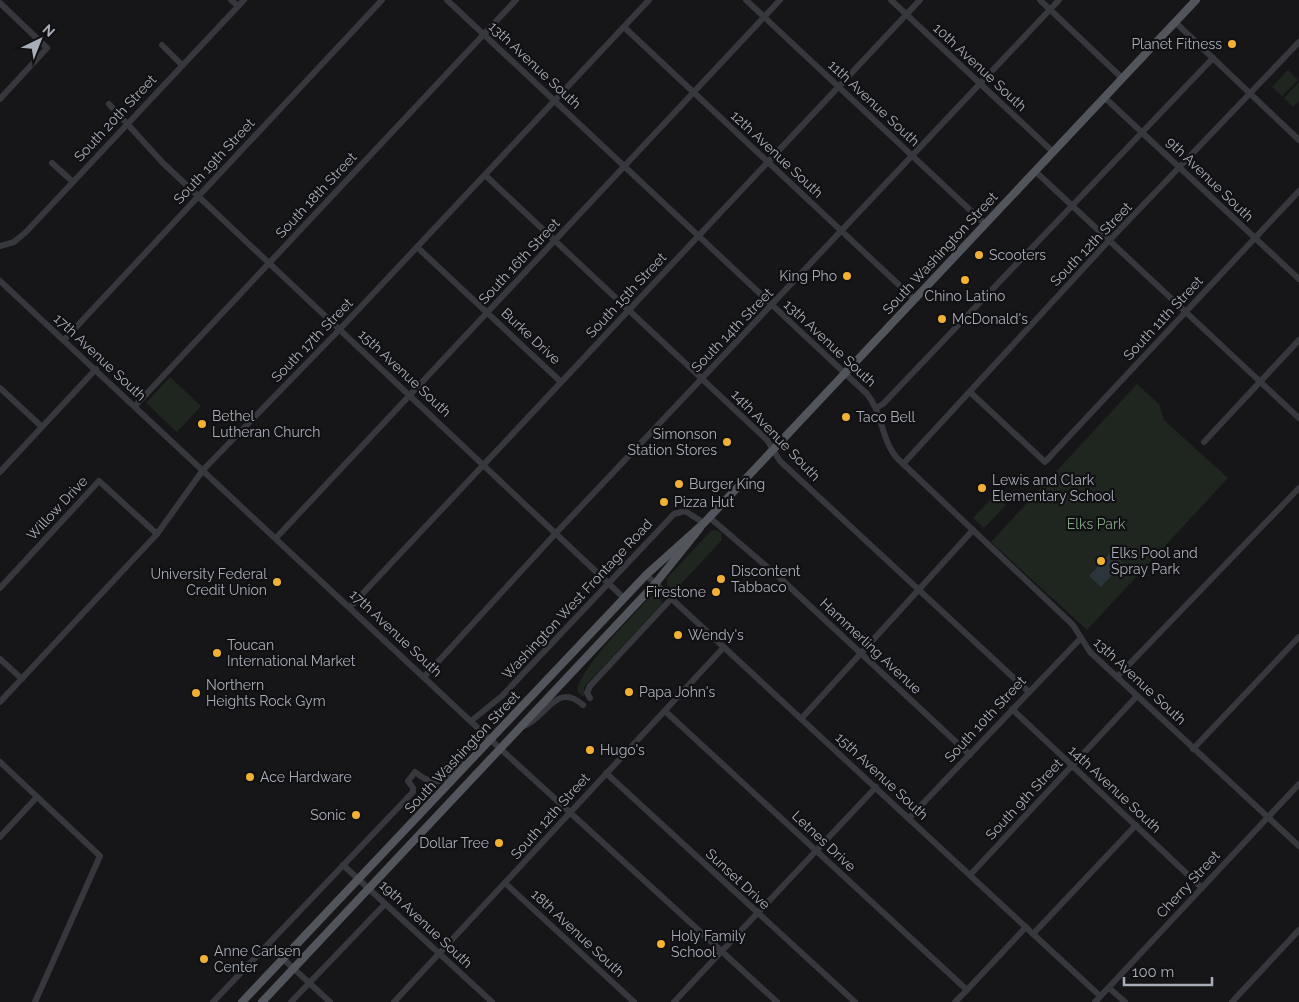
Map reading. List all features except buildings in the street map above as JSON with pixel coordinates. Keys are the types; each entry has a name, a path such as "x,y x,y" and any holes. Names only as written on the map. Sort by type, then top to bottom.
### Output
{"main road":[{"name":"South Washington Street","path":"242,1002 646,575 706,520 1175,22 1191,1"},
{"name":"South Washington Street","path":"262,1002 524,726 679,558 706,520"}],"street":[{"path":"231,0 238,6"},
{"name":"South 20th Street","path":"0,246 14,242 26,232 244,0"},
{"name":"South 19th Street","path":"64,340 382,0"},
{"name":"13th Avenue South","path":"446,0 867,394 876,408 890,448 903,464 1073,625 1085,647 1299,846"},
{"name":"South 18th Street","path":"135,406 516,0"},
{"name":"South 17th Street","path":"0,702 157,534 203,470 340,329 649,0"},
{"name":"11th Avenue South","path":"746,0 985,224"},
{"name":"South 16th Street","path":"276,538 780,0"},
{"name":"10th Avenue South","path":"891,0 1052,151"},
{"name":"South 15th Street","path":"350,607 920,0"},
{"path":"1040,0 1122,78"},
{"name":"South 14th Street","path":"424,677 556,532 773,305 1059,0"},
{"path":"0,2 47,48 0,99"},
{"path":"1175,22 1299,140"},
{"name":"12th Avenue South","path":"624,27 914,299"},
{"name":"South 12th Street","path":"903,464 1111,240 1299,42"},
{"path":"162,45 182,65"},
{"path":"876,408 883,404 1213,58"},
{"name":"9th Avenue South","path":"1104,97 1143,131 1299,279"},
{"name":"15th Avenue South","path":"109,104 163,163 624,598"},
{"path":"52,163 73,182"},
{"path":"1034,170 1111,240 1299,418"},
{"name":"14th Avenue South","path":"485,175 703,379 773,448 780,461 1028,692"},
{"name":"South 11th Street","path":"970,392 1045,462 1299,191"},
{"name":"Burke Drive","path":"417,247 561,382"},
{"name":"17th Avenue South","path":"0,281 491,740 777,1002"},
{"path":"1204,442 1299,340"},
{"path":"0,472 96,370"},
{"path":"0,388 42,427"},
{"name":"Willow Drive","path":"0,588 99,481 157,534"},
{"path":"1117,677 1299,488"},
{"name":"Washington West Frontage Road","path":"471,721 502,696 678,512 691,513 706,520"},
{"name":"Hammerling Avenue","path":"706,520 862,653 970,755"},
{"path":"801,719 973,530"},
{"name":"15th Avenue South","path":"646,575 1100,996"},
{"path":"590,698 587,693 588,689 671,599"},
{"path":"1193,749 1299,637"},
{"name":"South 10th Street","path":"908,818 1080,638"},
{"name":"South 12th Street","path":"394,1002 724,647"},
{"path":"0,659 22,679"},
{"name":"South 9th Street","path":"970,875 1137,696"},
{"path":"524,726 534,721 560,698 570,697 583,705"},
{"name":"14th Avenue South","path":"1012,709 1202,888"},
{"name":"Letnes Drive","path":"665,711 967,990"},
{"path":"213,1002 413,792 413,788 408,781 415,772 429,782 439,782 474,757"},
{"path":"0,762 100,856 35,1002"},
{"name":"Sunset Drive","path":"606,773 757,914 855,1002"},
{"name":"Cherry Street","path":"1095,1002 1299,784"},
{"path":"674,1002 876,787"},
{"path":"0,837 37,796"},
{"path":"1033,934 1136,825"},
{"name":"19th Avenue South","path":"343,865 492,1002"},
{"name":"18th Avenue South","path":"505,883 634,1002"},
{"path":"291,1002 386,904"},
{"path":"954,1002 1026,927"},
{"path":"1232,1002 1299,930"},
{"path":"268,945 330,1002"},
{"path":"1109,988 1125,1002"}],"green space":[{"path":"1288,70 1298,80 1282,96 1272,87"},
{"path":"1299,82 1299,101 1293,107 1284,98"},
{"path":"170,377 201,406 177,432 146,403"},
{"name":"Elks Park","path":"1137,384 1159,404 1164,420 1228,478 1087,630 991,542"},
{"path":"995,495 1006,505 984,528 973,518"},
{"path":"711,531 721,532 722,540 678,587 673,589 667,585 667,578"},
{"path":"651,596 661,597 662,604 584,687 584,697 578,692 579,683 586,672 621,628"}],"shaded area":[{"path":"1111,552 1123,563 1101,587 1089,576"}],"place":[{"name":"Planet Fitness","path":"1232,44"},
{"name":"Scooters","path":"979,255"},
{"name":"King Pho","path":"847,276"},
{"name":"Chino Latino","path":"965,280"},
{"name":"McDonald's","path":"942,319"},
{"name":"Taco Bell","path":"846,417"},
{"name":"Bethel Lutheran Church","path":"202,424"},
{"name":"Simonson Station Stores","path":"727,442"},
{"name":"Burger King","path":"679,484"},
{"name":"Lewis and Clark Elementary School","path":"982,488"},
{"name":"Pizza Hut","path":"664,502"},
{"name":"Elks Pool and Spray Park","path":"1101,561"},
{"name":"Discontent Tabbaco","path":"721,579"},
{"name":"University Federal Credit Union","path":"277,582"},
{"name":"Firestone","path":"716,592"},
{"name":"Wendy's","path":"678,635"},
{"name":"Toucan International Market","path":"217,653"},
{"name":"Papa John's","path":"629,692"},
{"name":"Northern Heights Rock Gym","path":"196,693"},
{"name":"Hugo's","path":"590,750"},
{"name":"Ace Hardware","path":"250,777"},
{"name":"Sonic","path":"356,815"},
{"name":"Dollar Tree","path":"499,843"},
{"name":"Holy Family School","path":"661,944"},
{"name":"Anne Carlsen Center","path":"204,959"}]}
